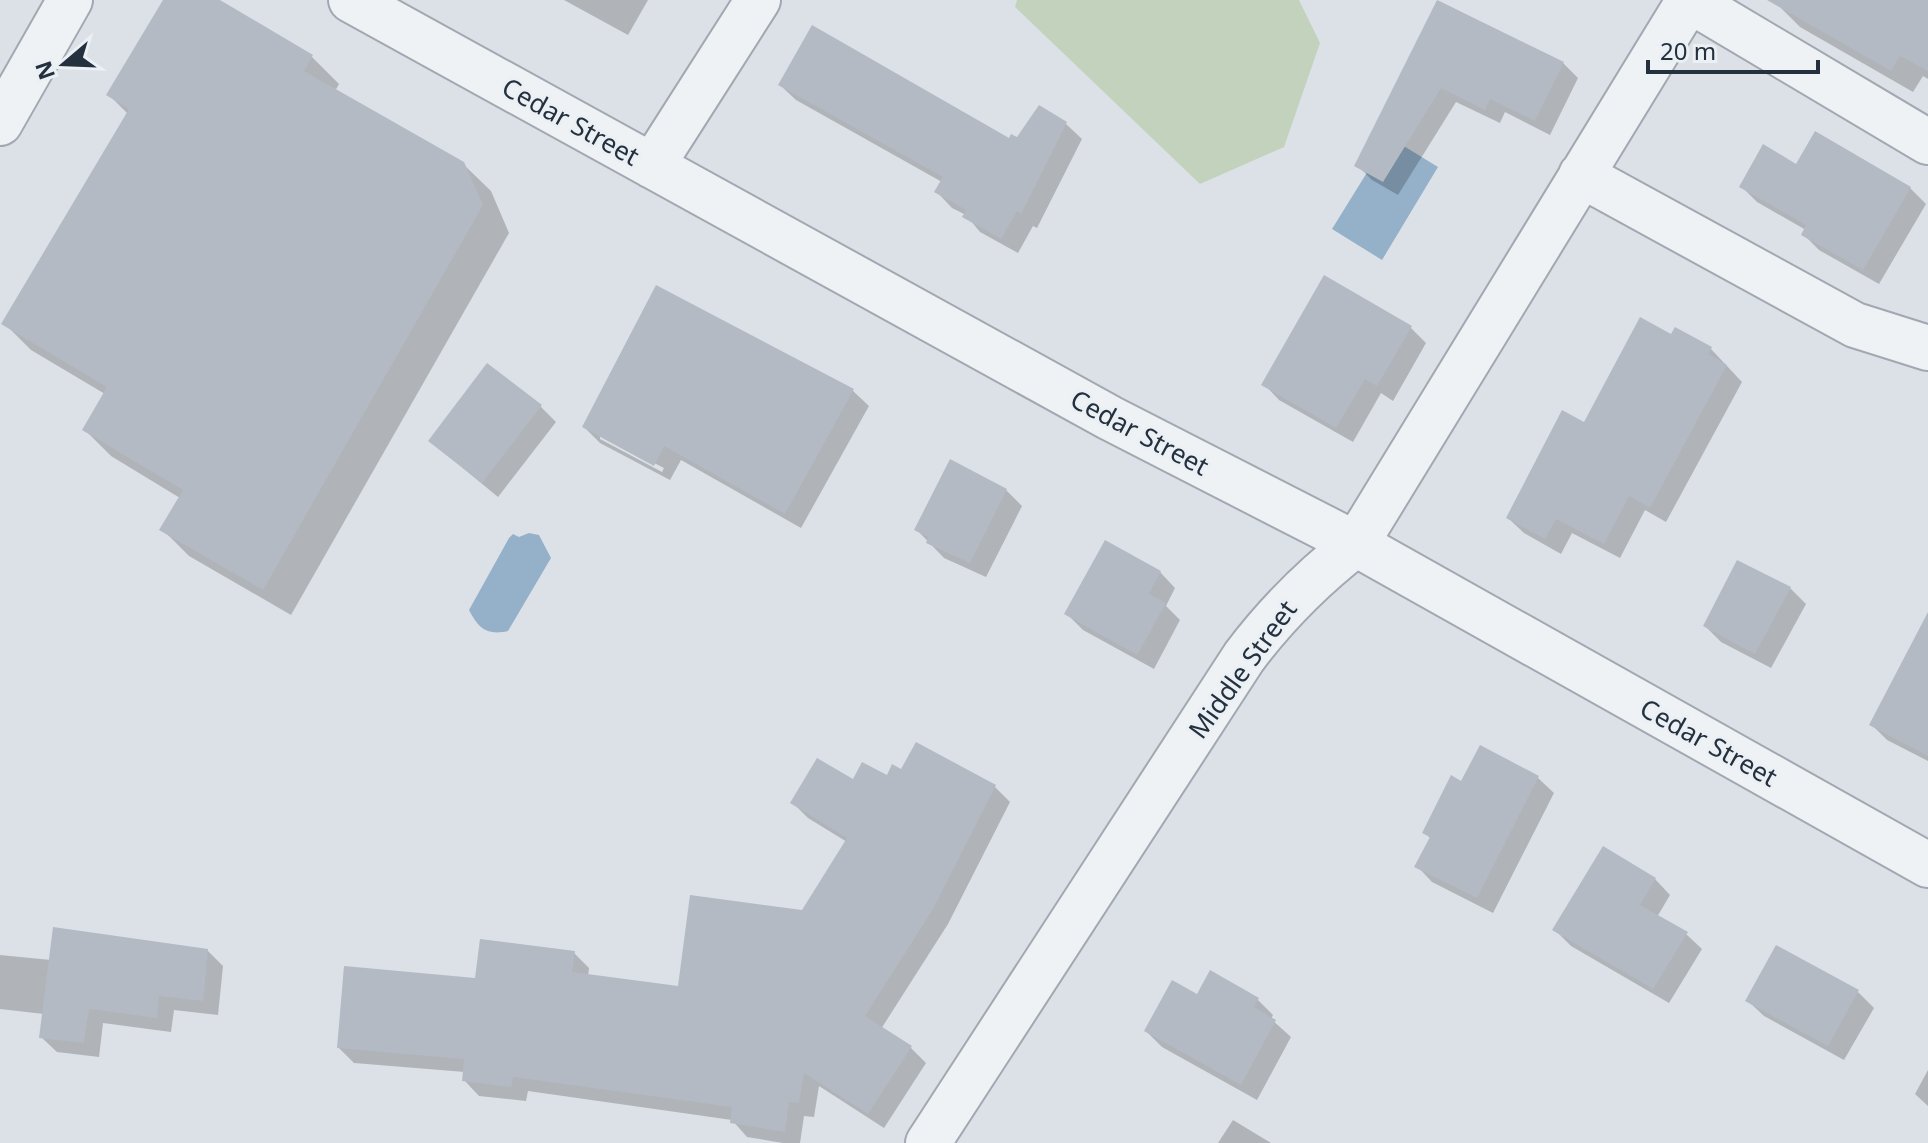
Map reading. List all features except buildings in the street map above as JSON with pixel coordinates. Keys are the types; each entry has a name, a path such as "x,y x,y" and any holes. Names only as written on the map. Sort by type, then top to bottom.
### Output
{"street":[{"path":"0,123 70,0"},
{"name":"Cedar Street","path":"351,0 1110,418 1356,544 1928,865"},
{"path":"652,166 758,0"},
{"path":"1689,0 1928,142"},
{"name":"Middle Street","path":"928,1143 1244,657 1278,611 1317,574 1356,544 1689,0"},
{"path":"1581,175 1855,325 1928,348"}],"green space":[{"path":"1017,0 1299,0 1320,43 1284,147 1200,184 1015,7"}],"water":[{"path":"1389,137 1438,167 1382,260 1332,229"},
{"path":"529,533 539,535 551,558 508,631 484,629 469,610 509,538 513,534 519,537"}]}
